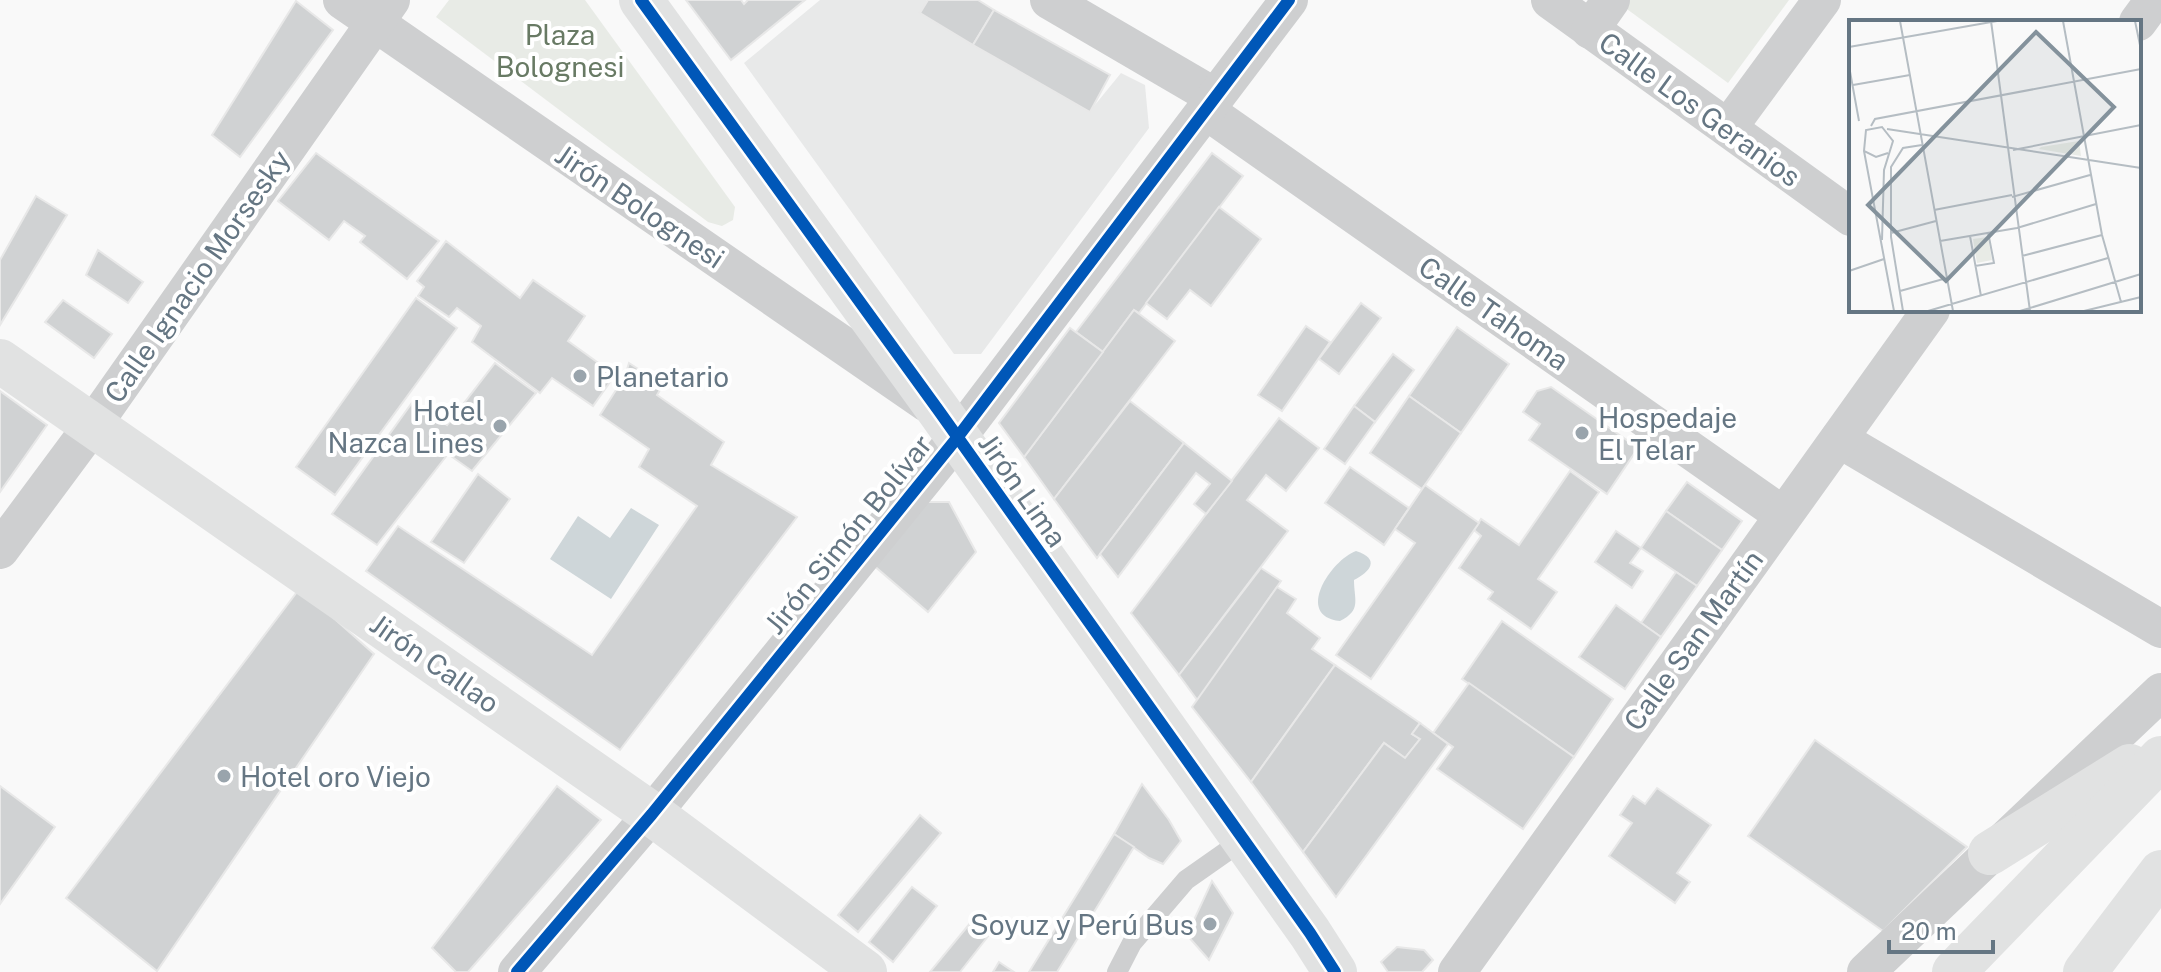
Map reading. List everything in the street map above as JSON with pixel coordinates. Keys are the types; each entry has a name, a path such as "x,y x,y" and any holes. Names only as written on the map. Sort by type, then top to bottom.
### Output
{"main road":[{"name":"Jirón Lima","path":"641,0 948,425 1335,972"},
{"name":"Jirón Callao","path":"0,361 652,814 865,972"},
{"path":"1990,853 2133,764 2161,751"},
{"path":"1954,972 2161,758"},
{"path":"2085,972 2161,872"}],"street":[{"name":"Jirón Bolognesi","path":"342,0 382,12 948,425"},
{"name":"Calle Tahoma","path":"1049,0 1210,104 1783,515"},
{"name":"Jirón Simón Bolívar","path":"517,972 652,814 948,425 1210,104 1289,0"},
{"name":"Calle Los Geranios","path":"1550,0 1601,15 1728,128 1849,216"},
{"path":"1728,128 1822,0"},
{"name":"Calle Ignacio Morsesky","path":"0,550 92,426 382,12"},
{"name":"Calle San Martín","path":"1457,972 1930,312"},
{"path":"1839,439 2161,629"},
{"path":"1866,972 2161,692"}],"lane":[{"path":"1117,972 1132,943 1186,880 1243,840"}],"shaded area":[{"path":"820,0 927,0 920,13 1090,111 1121,73 1145,85 1149,128 981,354 954,354 744,63"},
{"path":"631,508 659,525 611,599 550,559 578,516 610,538"},
{"path":"1356,551 1371,562 1365,573 1354,580 1354,608 1340,621 1326,617 1318,599 1321,588 1336,565"}],"green space":[{"name":"Plaza Bolognesi","path":"449,0 585,0 735,207 733,220 722,226 708,222 436,17"},
{"path":"1623,0 1789,0 1728,83 1620,4"}],"building":[{"path":"686,0 741,0 744,4 748,0 805,0 731,60"},
{"path":"928,0 978,0 994,10 973,45 920,13"},
{"path":"296,1 333,30 240,157 212,135"},
{"path":"994,10 1110,75 1090,112 973,45"},
{"path":"316,153 439,241 407,279 360,242 365,236 344,221 329,240 278,201"},
{"path":"1212,153 1243,176 1139,313 1134,310 1103,352 1076,332"},
{"path":"36,196 67,215 0,325 0,260"},
{"path":"1219,207 1261,239 1211,306 1190,290 1167,319 1146,303"},
{"path":"446,241 520,298 533,280 585,316 568,341 615,375 593,406 552,378 540,393 472,342 481,326 457,308 449,317 418,296 424,287 417,281"},
{"path":"98,250 143,282 128,303 86,275"},
{"path":"416,298 457,328 335,495 296,467"},
{"path":"63,300 112,334 94,358 45,322"},
{"path":"1361,303 1381,318 1339,374 1319,359"},
{"path":"1134,310 1175,341 1054,499 1024,457"},
{"path":"1306,326 1330,342 1282,411 1258,395"},
{"path":"1457,327 1509,364 1461,433 1409,396"},
{"path":"1070,328 1103,352 1024,457 999,423"},
{"path":"1393,354 1414,370 1375,422 1354,406"},
{"path":"495,363 536,393 472,471 448,454 377,545 332,514 414,400 447,425"},
{"path":"629,363 663,385 657,395 724,442 711,465 797,517 620,750 366,571 398,526 592,655 697,506 639,467 649,449 600,415 625,376"},
{"path":"1551,387 1638,448 1607,494 1529,440 1540,424 1523,412 1537,391"},
{"path":"0,391 47,425 0,492"},
{"path":"1409,396 1461,433 1422,489 1370,453"},
{"path":"1130,401 1184,443 1097,558 1054,499"},
{"path":"1354,406 1375,422 1345,464 1324,449"},
{"path":"1279,418 1319,448 1286,491 1266,475 1247,500 1288,531 1179,675 1131,613"},
{"path":"1184,443 1232,481 1206,514 1194,504 1210,484 1196,473 1118,577 1100,554"},
{"path":"1350,467 1409,508 1384,545 1325,503"},
{"path":"1570,471 1599,492 1538,579 1557,592 1531,629 1488,599 1493,592 1459,568 1481,536 1474,530 1481,519 1519,545"},
{"path":"478,474 510,499 464,563 431,542"},
{"path":"1687,482 1742,521 1722,550 1666,511"},
{"path":"1425,485 1479,523 1371,679 1336,655 1415,543 1395,529"},
{"path":"919,502 949,502 976,552 928,612 872,564"},
{"path":"1666,511 1722,550 1697,586 1641,548"},
{"path":"1616,531 1641,548 1630,563 1643,571 1632,588 1595,562"},
{"path":"1261,568 1281,581 1198,701 1179,675"},
{"path":"1676,572 1697,586 1661,637 1641,623"},
{"path":"1277,587 1296,599 1287,613 1320,638 1312,649 1335,665 1251,782 1192,707"},
{"name":"Hotel oro Viejo","path":"300,588 374,654 157,971 66,898"},
{"path":"1616,605 1661,637 1625,689 1579,657"},
{"path":"1502,621 1613,699 1574,757 1462,679"},
{"path":"1335,665 1420,723 1412,734 1420,739 1405,758 1384,743 1303,852 1251,782"},
{"path":"1469,683 1574,757 1523,829 1437,769 1453,747 1433,733"},
{"path":"1420,723 1448,744 1336,897 1303,852 1384,743 1405,758 1420,739 1412,734"},
{"path":"1815,740 1967,847 1883,931 1748,836"},
{"path":"1142,784 1181,841 1163,864 1114,834"},
{"path":"0,786 55,827 0,904"},
{"path":"557,786 601,820 468,972 456,972 432,948"},
{"path":"1657,788 1711,825 1677,873 1690,882 1675,903 1609,856 1632,823 1620,815 1633,796 1645,804"},
{"path":"920,815 941,833 858,932 838,915"},
{"path":"1114,834 1134,847 1057,972 1029,972"},
{"name":"Soyuz y Perú Bus","path":"1212,881 1233,913 1209,960 1187,935"},
{"path":"912,887 937,906 893,962 869,942"},
{"path":"976,916 993,930 960,972 930,972"},
{"path":"1397,947 1424,950 1433,960 1422,972 1388,972 1381,962"},
{"path":"999,962 1014,972 993,972"}],"cycle path":[{"path":"641,0 939,411 1335,972"},
{"path":"517,972 652,814 957,438 1289,0"}],"place":[{"name":"Planetario","path":"580,376"},
{"name":"Hotel Nazca Lines","path":"500,426"},
{"name":"Hospedaje El Telar","path":"1582,433"},
{"name":"Hotel oro Viejo","path":"224,776"},
{"name":"Soyuz y Perú Bus","path":"1210,924"}]}
